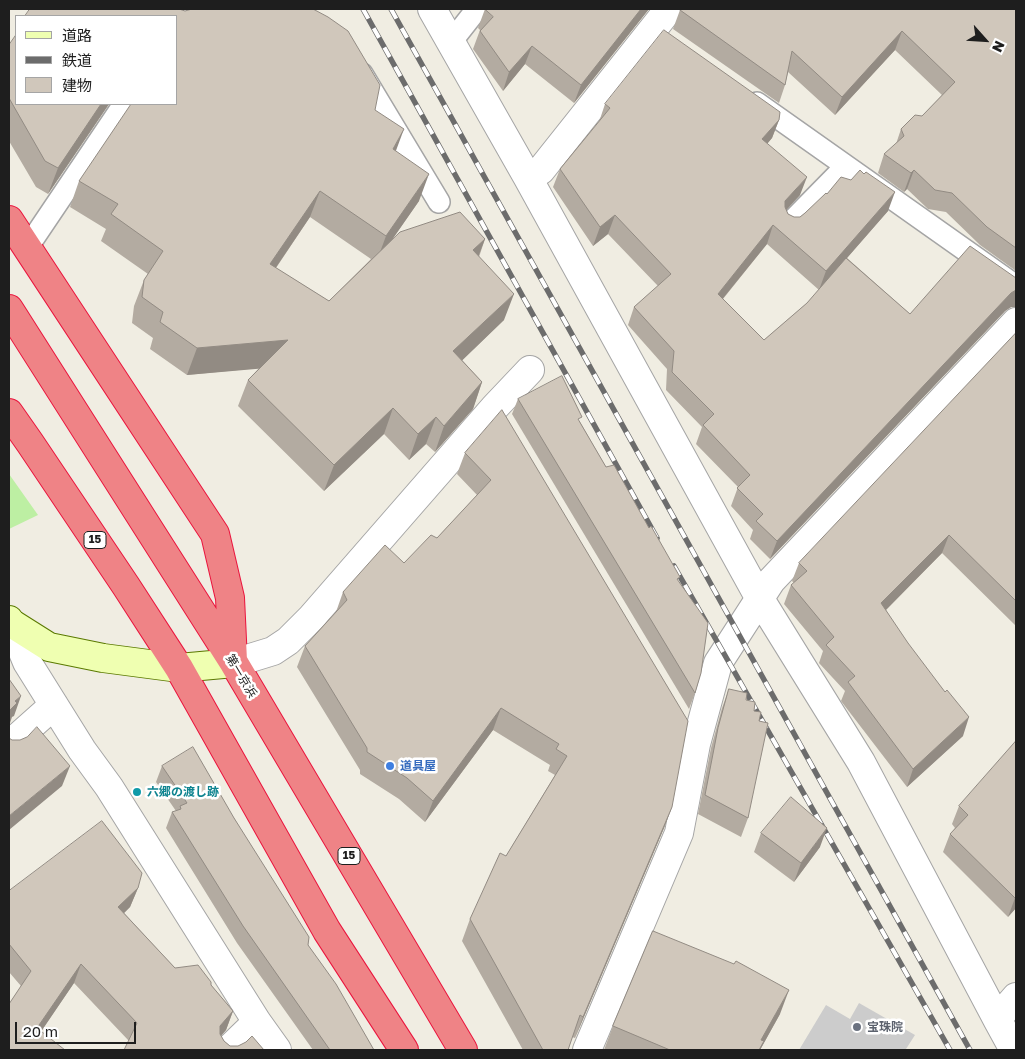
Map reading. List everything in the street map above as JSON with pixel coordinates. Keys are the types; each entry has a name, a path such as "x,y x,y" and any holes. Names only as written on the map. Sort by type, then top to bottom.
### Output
{"highway":[{"path":"9,220 215,534 230,598 234,663"},
{"name":"第一京浜","path":"9,309 234,663 463,1050"},
{"name":"15","path":"9,413 121,578 179,668 327,931 404,1050"}],"street":[{"path":"432,9 528,178 760,599 861,762 1014,1050"},
{"path":"528,178 541,170 661,35 669,9"},
{"path":"588,1050 679,833 696,744 718,663 771,581 1016,322"},
{"path":"10,621 49,648 103,658 179,668 234,663 273,651 288,641 311,618 499,416 530,370"},
{"path":"10,621 27,662 82,750 109,787 257,1022 277,1050"},
{"path":"9,745 54,705"},
{"path":"996,1019 1016,997"},
{"path":"228,1050 257,1022"}],"lane":[{"path":"178,22 187,9"},
{"path":"451,42 477,9"},
{"path":"355,61 439,202"},
{"path":"741,92 1016,286"},
{"path":"27,248 123,105"},
{"path":"790,222 846,166"},
{"path":"680,719 696,744"}],"shaded area":[{"name":"宝珠院","path":"859,1003 915,1035 907,1050 799,1050 826,1005 850,1019"}],"green space":[{"path":"9,474 38,515 9,529"}],"building":[{"path":"30,9 179,9 185,11 192,9 313,9 348,31 380,85 375,110 404,129 393,149 429,174 386,236 320,191 270,264 329,301 400,232 460,212 485,239 473,250 514,294 453,351 482,382 444,426 436,417 418,434 393,408 334,465 248,380 288,340 197,348 160,322 163,312 142,297 144,280 163,251 111,214 118,204 79,181 130,105 178,105 178,15 26,15"},
{"path":"485,9 641,9 581,85 532,46 509,72 480,31 493,17"},
{"path":"681,9 1016,9 1016,248 987,227 952,193 935,190 914,170 911,173 884,154 904,136 901,129 915,115 922,116 955,82 902,31 842,97 792,51 785,85"},
{"path":"664,30 780,112 779,120 762,139 807,177 785,201 788,214 800,217 827,194 841,177 851,180 860,170 895,192 826,271 773,225 718,294 764,340 807,303 846,258 910,314 970,246 1016,278 1016,290 1011,293 777,541 756,521 763,514 737,488 750,475 703,425 714,414 672,372 674,351 634,307 671,274 615,215 600,227 560,169 610,108 605,104"},
{"path":"15,36 15,105 100,105 58,168 45,161 9,98 9,45"},
{"path":"1016,333 1016,601 949,535 881,603 945,692 947,690 969,717 913,769 848,682 855,676 826,645 834,637 791,585 807,571 799,563"},
{"path":"562,376 582,417 578,419 606,467 614,465 649,528 651,526 680,577 677,579 708,623 701,673 695,693 518,399"},
{"path":"502,410 688,721 672,807 583,1017 580,1015 568,1050 543,1050 470,919 500,853 506,856 567,756 556,749 559,744 501,708 433,801 407,778 367,752 367,748 305,646 347,600 343,592 385,545 404,563 431,535 437,538 491,480 465,453"},
{"path":"9,679 21,696 15,701 17,703 9,711"},
{"path":"729,689 747,693 746,700 755,702 754,711 761,712 759,721 768,723 748,818 705,795 718,728"},
{"path":"37,727 70,766 9,816 9,738 20,740 27,737"},
{"path":"1016,741 1015,898 950,834 968,815 959,806"},
{"path":"193,747 234,818 309,937 308,945 336,984 374,1050 330,1050 243,926 172,812 181,809 180,806 187,803 162,766"},
{"path":"791,797 827,828 801,863 761,833"},
{"path":"102,821 142,873 138,888 118,907 175,968 198,965 211,982 211,985 233,1011 220,1026 220,1034 224,1041 230,1046 238,1046 252,1036 264,1050 124,1050 137,1023 81,964 37,1028 65,1050 9,1050 9,1004 31,971 9,944 9,891"},
{"path":"653,931 734,964 736,961 789,990 761,1040 764,1041 759,1050 670,1050 613,1026"}],"railway":[{"path":"363,9 657,538"},
{"path":"391,9 970,1050"},
{"path":"674,566 950,1050"}],"place":[{"name":"道具屋","path":"390,766"},
{"name":"六郷の渡し跡","path":"137,792"},
{"name":"宝珠院","path":"857,1027"}]}
